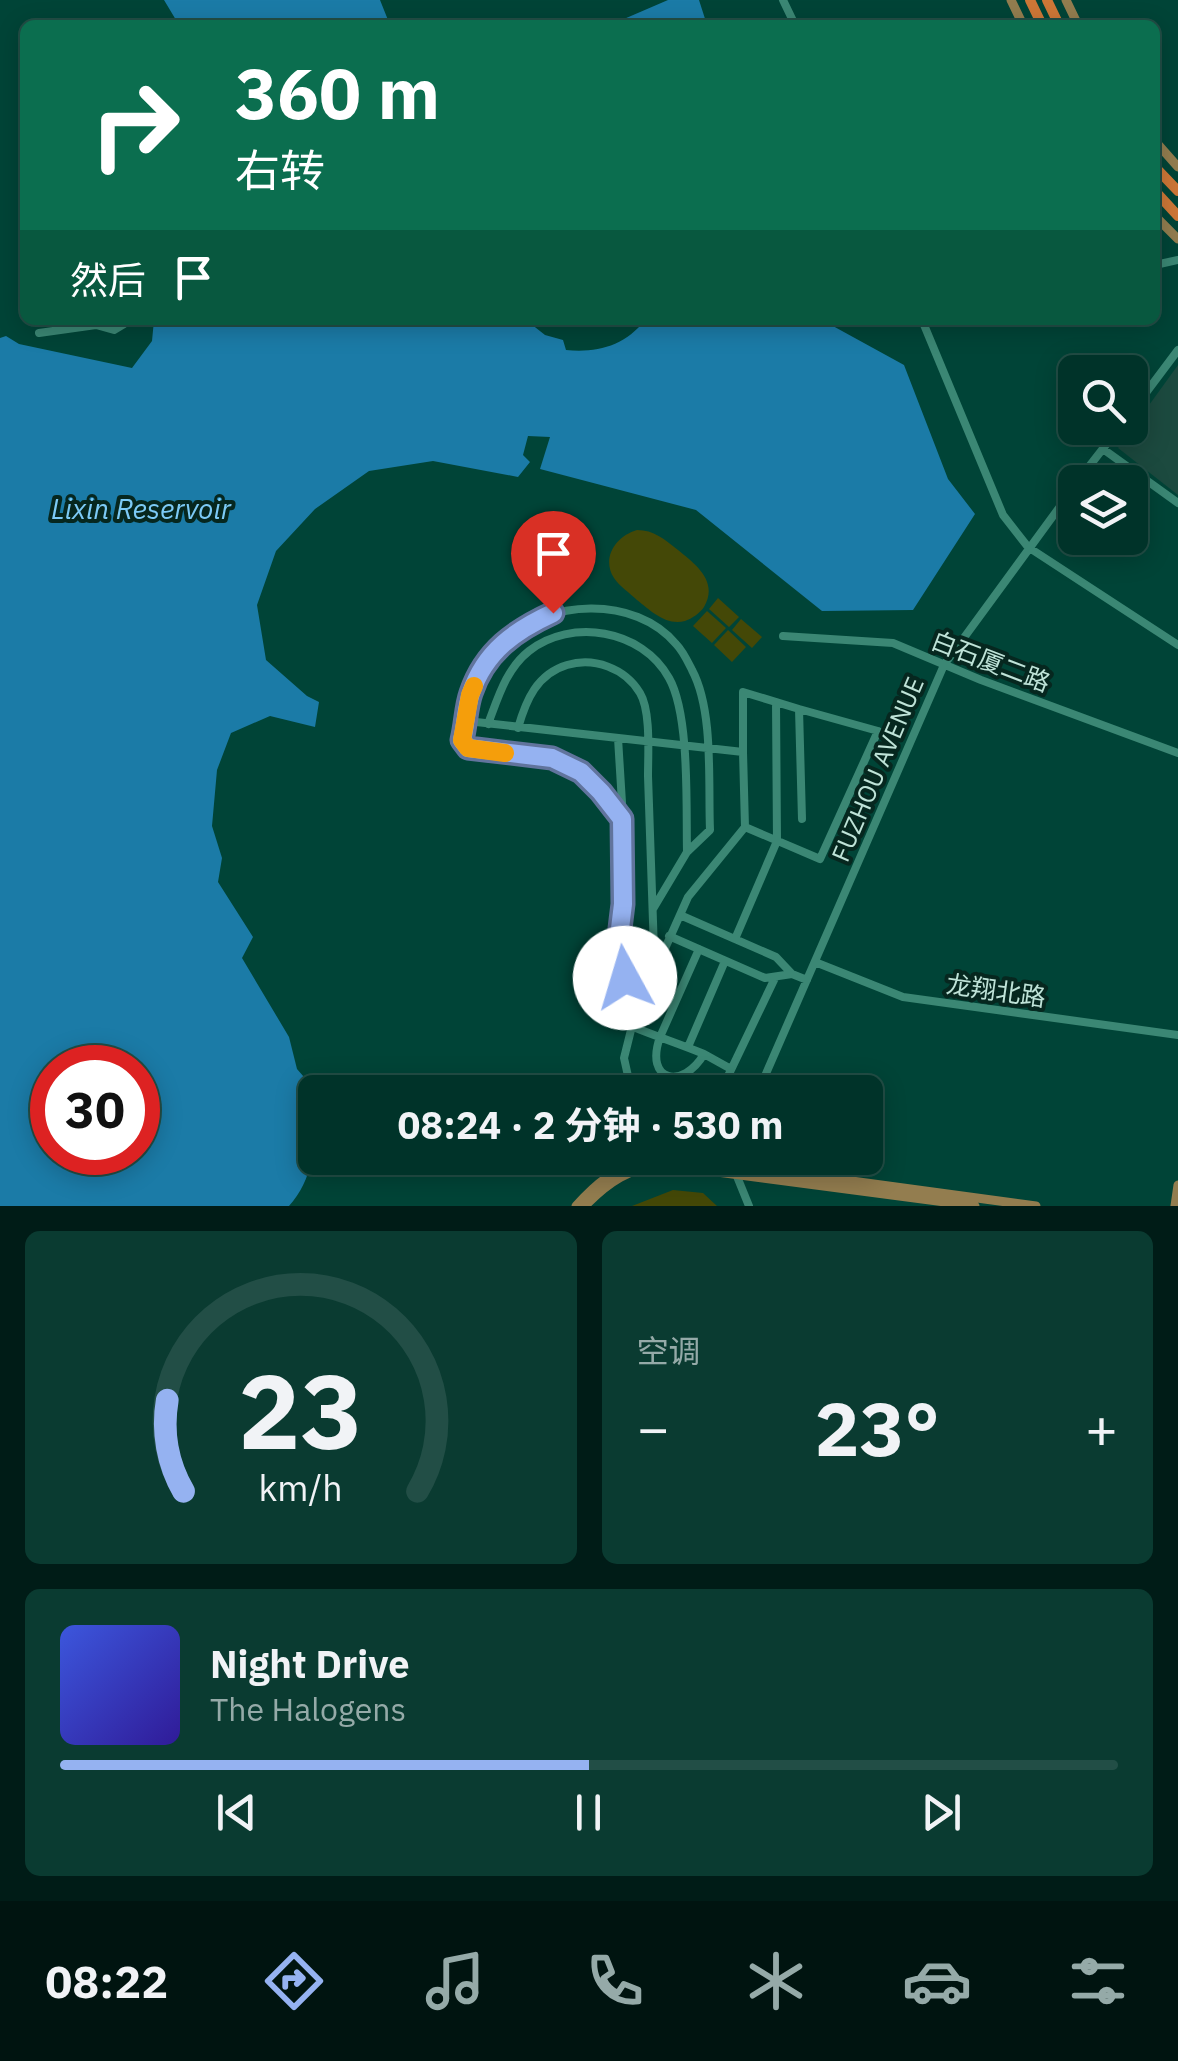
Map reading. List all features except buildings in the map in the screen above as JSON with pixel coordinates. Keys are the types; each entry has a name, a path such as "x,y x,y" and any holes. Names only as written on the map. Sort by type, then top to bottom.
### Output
{"highway":[{"path":"1160,172 1178,191"},
{"path":"1160,197 1178,219"}],"main road":[{"path":"1160,147 1178,167"},
{"path":"576,1206 612,1175"},
{"path":"585,1206 625,1175"},
{"path":"781,1175 974,1206"},
{"path":"802,1175 1036,1206"},
{"path":"1175,1206 1178,1185"}],"street":[{"path":"39,333 96,325 114,330 122,325"},
{"path":"924,325 1014,532 1028,546 1178,645"},
{"path":"1148,390 1178,350"},
{"name":"FUZHOU AVENUE","path":"1091,465 1106,445"},
{"path":"1103,449 1178,504"},
{"name":"FUZHOU AVENUE","path":"766,1075 944,665 1058,507"},
{"path":"622,819 581,772 552,758 468,748 462,740 470,695 501,644 522,627 553,613 588,607 648,621 676,643 694,673 704,703 710,830 687,852 653,909"},
{"path":"488,724 506,678 528,652 560,634 587,631 617,636 649,654 668,676 680,706 687,852"},
{"name":"白石厦二路","path":"784,636 893,643 1178,753"},
{"path":"518,728 526,700 542,679 565,666 588,662 608,666 640,692 645,705 647,741 654,952 661,954"},
{"path":"628,1075 624,1058 631,1026 668,936 688,897 745,827 743,692 878,731 820,859 745,827"},
{"path":"735,938 777,841 776,702"},
{"path":"799,710 802,819"},
{"path":"467,721 744,752"},
{"path":"618,738 623,904 618,945 625,978 646,990"},
{"path":"680,915 776,956 792,974 808,980"},
{"path":"668,936 765,978 792,974"},
{"path":"699,950 660,1037 655,1062 659,1070 676,1077 697,1067 704,1054"},
{"path":"688,1047 726,961"},
{"name":"龙翔北路","path":"815,962 903,998 1178,1035"},
{"path":"727,1075 775,978"},
{"path":"631,1026 688,1047 731,1069"},
{"path":"737,1175 749,1206"},
{"path":"876,1193 878,1206"}],"shaded area":[{"path":"1178,365 1178,495 1148,472 1148,465 1140,465 1118,448 1148,445 1148,406"},
{"path":"637,530 663,539 703,574 708,598 693,617 678,622 665,619 614,578 609,563 613,549 623,537"},
{"path":"718,598 739,617 729,627 709,609"},
{"path":"707,611 726,628 712,643 693,626"},
{"path":"741,619 762,637 752,648 732,630"},
{"path":"728,630 746,647 732,662 714,645"},
{"path":"673,1190 703,1193 717,1206 632,1206"}],"water":[{"path":"164,0 380,0 388,20 176,20"},
{"path":"668,0 699,0 705,20 622,20"},
{"name":"Lixin Reservoir","path":"154,325 532,325 545,335 563,340 566,350 577,351 619,342 641,325 831,325 904,365 948,479 975,514 913,610 822,611 696,510 540,469 550,437 528,436 523,455 530,462 518,477 433,461 369,471 315,509 276,551 257,605 266,660 319,702 315,727 270,716 231,733 217,770 212,826 222,858 218,882 253,937 242,958 289,1037 302,1075 298,1075 298,1175 307,1175 305,1180 289,1206 0,1206 0,338 6,336 19,344 132,368 152,341"}],"slow traffic":[{"path":"474,686 462,740 468,748 505,753"}],"route":[{"path":"553,613 522,627 501,644 470,695 462,740 468,748 552,758 581,772 622,819 623,904 618,945 625,978"}]}
